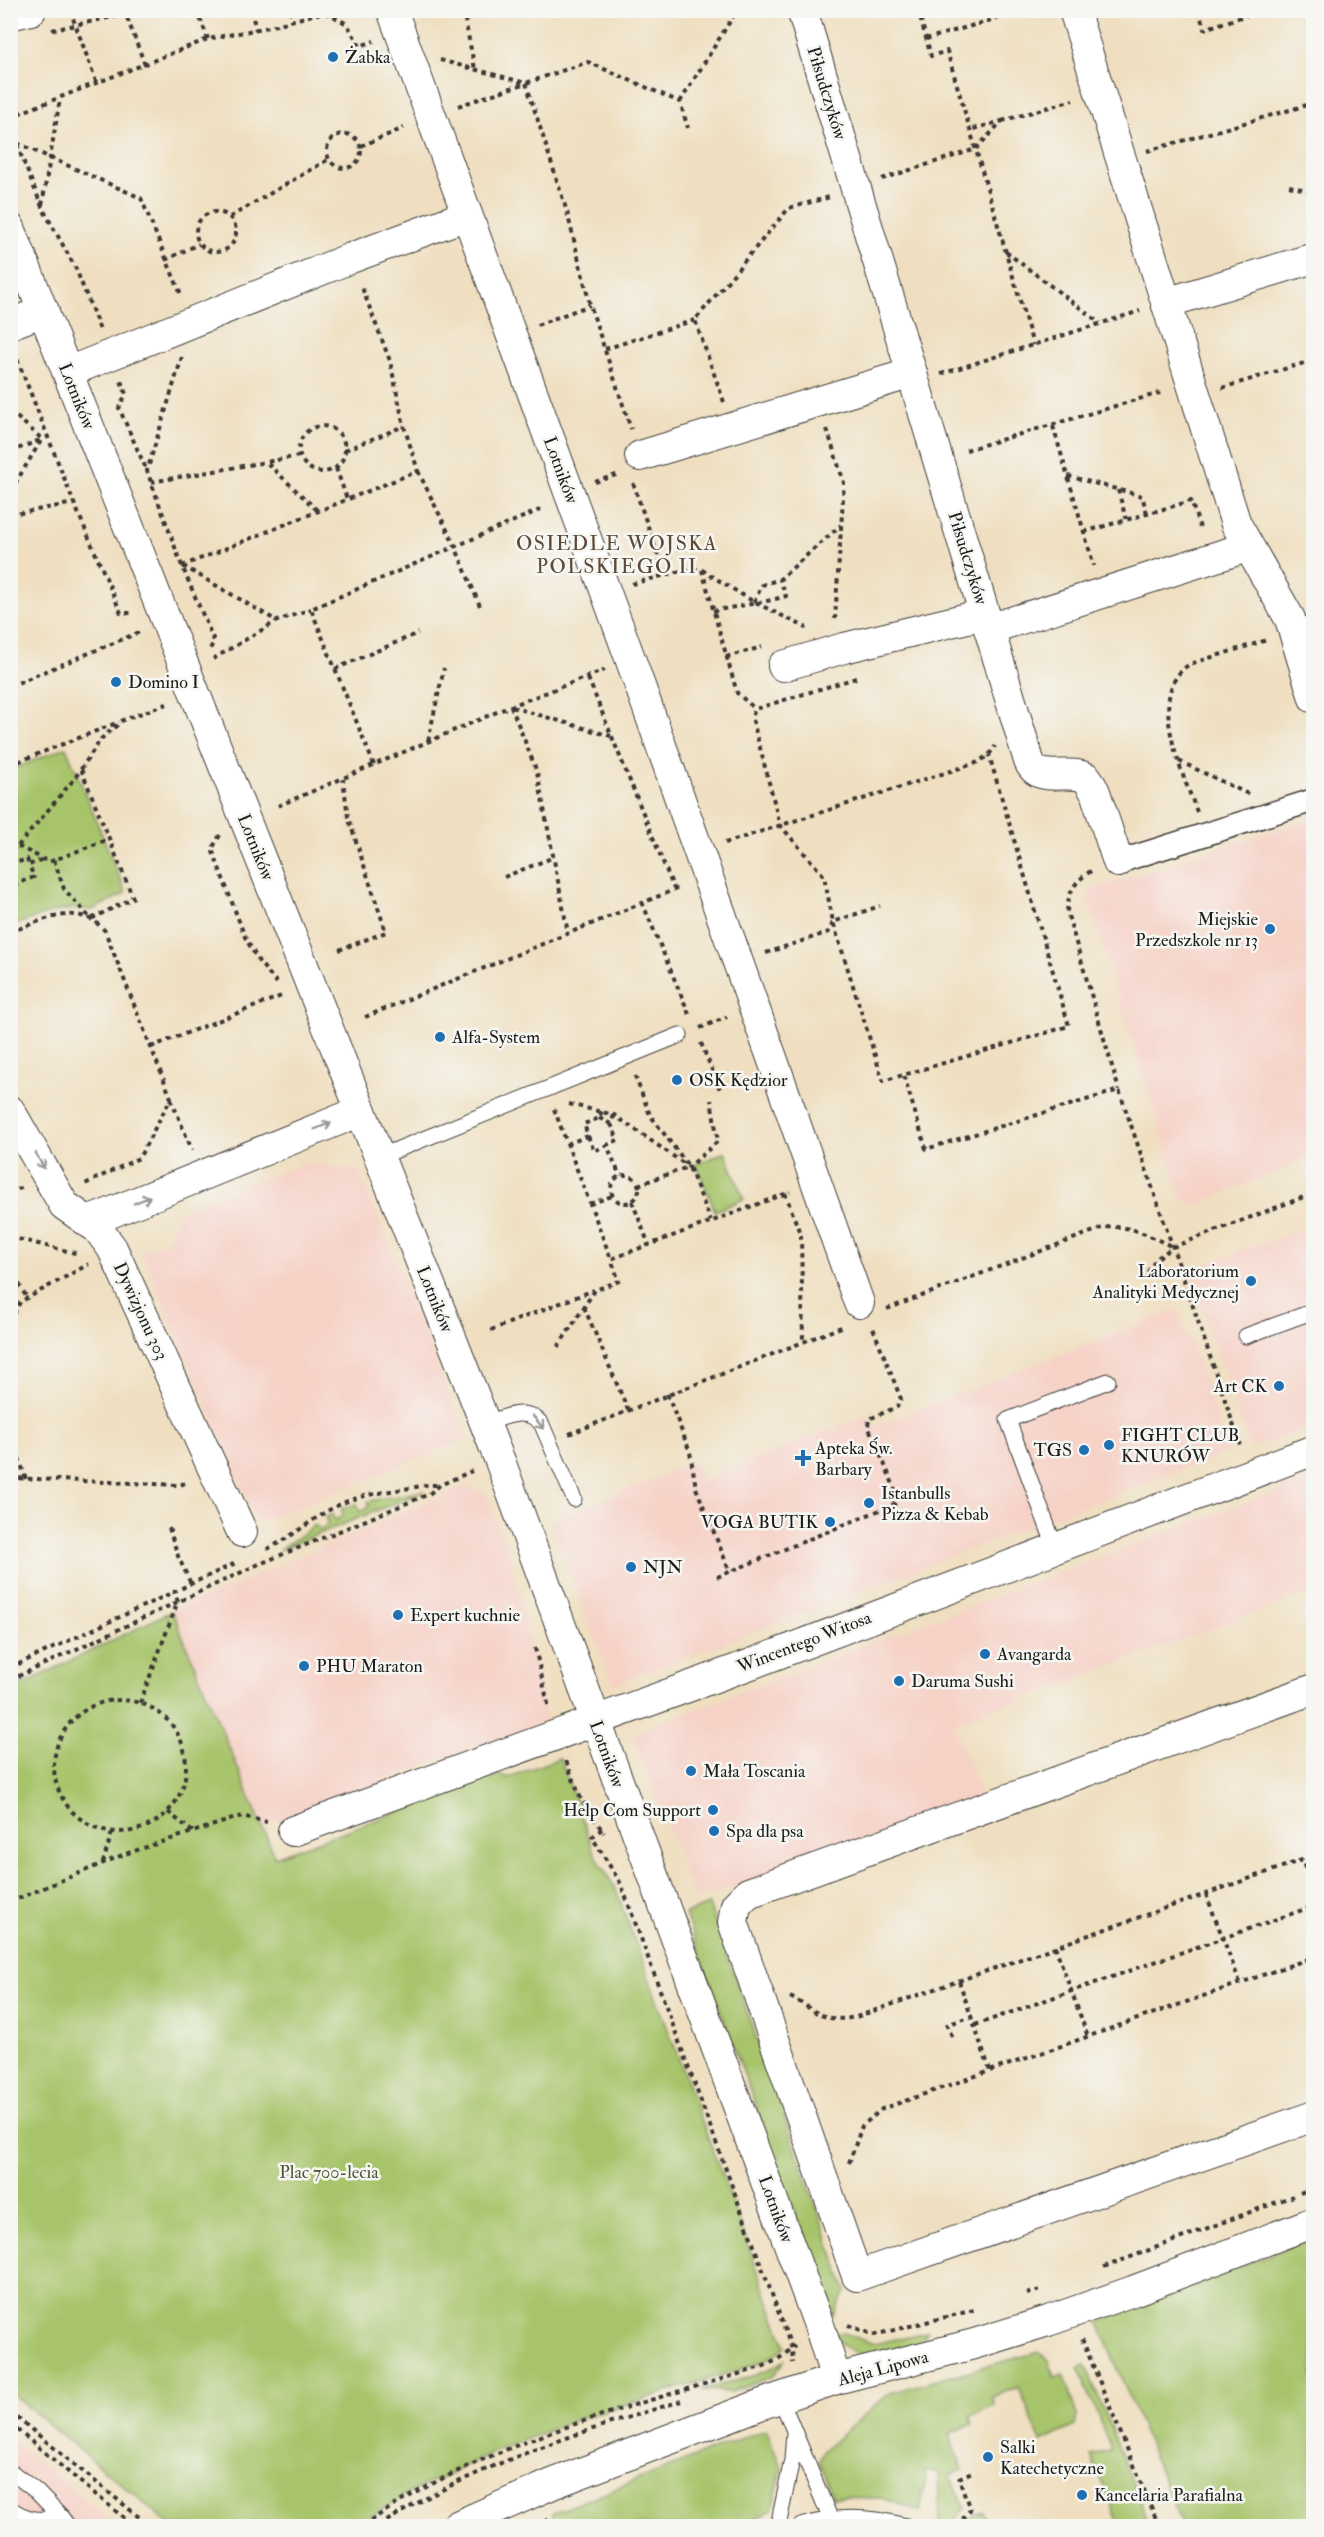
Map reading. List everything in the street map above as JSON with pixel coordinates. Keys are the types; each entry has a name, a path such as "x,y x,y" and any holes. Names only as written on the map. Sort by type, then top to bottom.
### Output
{"street":[{"name":"Piłsudczyków","path":"802,10 1032,769 1039,773 1073,774 1087,778 1095,792 1118,861"},
{"path":"1074,10 1236,524 1247,547 1290,619 1314,698"},
{"path":"10,15 37,21"},
{"name":"Lotników","path":"400,31 630,658 864,1316"},
{"path":"68,372 351,258 467,215"},
{"name":"Lotników","path":"10,228 500,1461 820,2328 836,2379"},
{"path":"1166,303 1314,258"},
{"path":"10,324 44,311"},
{"path":"636,469 733,428 912,373"},
{"path":"783,666 839,646 987,621 1102,593 1247,547"},
{"path":"1118,861 1314,800"},
{"name":"Dywizjonu 303","path":"10,1111 70,1211 105,1236 105,1254 216,1475 249,1548"},
{"path":"88,1222 361,1111"},
{"name":"Wincentego Witosa","path":"293,1831 595,1721 1314,1450"},
{"path":"1314,1689 748,1893 736,1905 733,1922 857,2277 1314,2116"},
{"name":"Aleja Lipowa","path":"457,2526 552,2484 780,2397 836,2379 974,2344 1073,2313 1314,2222"}],"lane":[{"path":"379,1157 548,1094 627,1056 680,1035"},
{"path":"1246,1336 1314,1311"},
{"path":"1055,1547 1008,1420 1108,1381"},
{"path":"485,1424 512,1415 530,1414 538,1420 574,1499"},
{"path":"780,2397 831,2520"},
{"path":"778,2526 792,2460 794,2433"},
{"path":"10,2471 36,2491 64,2522"},
{"path":"10,2508 21,2516 42,2521 64,2522"},
{"path":"801,2526 831,2520 870,2518 906,2526"}],"path":[{"path":"70,10 97,84"},
{"path":"37,21 76,25 145,10"},
{"path":"197,10 208,39"},
{"path":"251,10 256,30"},
{"path":"290,10 292,21"},
{"path":"463,10 475,69"},
{"path":"688,128 680,102 737,10"},
{"path":"918,10 931,56 947,51 1033,345"},
{"path":"926,39 1026,10"},
{"path":"1199,10 1204,29 1263,10"},
{"path":"125,13 145,65"},
{"path":"10,117 208,39 256,30 316,14 330,14 347,24 360,46 400,31 475,69 526,83"},
{"path":"361,146 431,116 588,62 680,102"},
{"path":"1314,71 1310,73 1314,85"},
{"path":"526,83 567,212 590,305 605,349 665,576"},
{"path":"970,130 1099,92"},
{"path":"42,207 60,99"},
{"path":"1120,159 1314,103"},
{"path":"605,349 695,320 789,208 976,149 1002,121"},
{"path":"10,128 42,207 76,269 111,356 126,394 119,408 147,471 182,566 214,641"},
{"path":"349,134 355,137 361,146 361,156 352,166 339,168 328,159 327,146 336,135 349,134"},
{"path":"17,143 141,198 192,322 147,471"},
{"path":"230,217 328,159"},
{"path":"1289,186 1314,192"},
{"path":"214,211 222,212 230,217 236,230 232,245 217,253 209,252 199,244 195,234 200,219 214,211"},
{"path":"165,260 199,244"},
{"path":"1006,252 1101,324"},
{"path":"351,258 390,361 404,426 418,471 455,546 480,606"},
{"path":"511,334 590,305"},
{"path":"695,320 733,428"},
{"path":"10,342 121,613 134,613 140,618"},
{"path":"962,451 1314,360"},
{"path":"10,411 42,439"},
{"path":"604,590 692,568 702,570 754,602 839,646 844,483 825,422"},
{"path":"316,426 326,426 334,430 341,436 345,450 341,462 336,468 327,472 309,469 299,456 302,437 316,426"},
{"path":"345,450 404,426"},
{"path":"1053,426 1102,593"},
{"path":"10,452 48,436"},
{"path":"10,492 42,439"},
{"path":"151,482 299,456"},
{"path":"266,462 318,511"},
{"path":"336,468 346,499"},
{"path":"182,566 418,471"},
{"path":"1067,476 1142,496 1147,513"},
{"path":"1118,489 1126,519"},
{"path":"211,660 277,621 310,609 570,496"},
{"path":"1084,532 1191,501 1210,559"},
{"path":"10,515 74,503"},
{"path":"754,602 762,585 780,579 842,525"},
{"path":"182,566 277,621"},
{"path":"702,570 737,693 755,709"},
{"path":"713,611 786,596 780,579"},
{"path":"310,609 374,765"},
{"path":"10,686 145,630 142,624"},
{"path":"1206,834 1178,761 1168,724 1167,707 1176,678 1182,668 1190,664 1294,632"},
{"path":"335,669 418,633"},
{"path":"278,806 511,706 588,678 630,658"},
{"path":"428,742 444,668"},
{"path":"755,709 866,675"},
{"path":"588,678 674,889"},
{"path":"10,765 176,701"},
{"path":"511,706 612,736"},
{"path":"511,706 537,772 568,933"},
{"path":"755,709 753,724 780,825 824,876 834,922 884,1081 1069,1026 989,755"},
{"path":"18,846 81,769 101,738 123,720"},
{"path":"365,1017 674,889 702,864 780,825 976,763 989,755 995,746 997,736"},
{"path":"1178,761 1281,810"},
{"path":"81,769 133,898 91,919"},
{"path":"339,950 386,932 348,817 343,778"},
{"path":"151,1047 287,994 259,962 245,937 212,849 222,833"},
{"path":"10,842 49,862 109,839"},
{"path":"504,877 554,857"},
{"path":"10,912 16,884 10,867 27,859 34,877 16,884"},
{"path":"29,864 43,860"},
{"path":"54,860 64,889 91,919"},
{"path":"1118,861 1081,878 1072,888 1068,900 1068,912 1119,1090 1251,1473"},
{"path":"642,902 691,1019"},
{"path":"737,963 829,932 834,922 880,906"},
{"path":"10,932 58,916 80,914 96,921 105,931 202,1175"},
{"path":"695,1030 753,1007"},
{"path":"699,1040 721,1092"},
{"path":"627,1056 650,1115 689,1167 711,1221"},
{"path":"904,1076 926,1149 1119,1090"},
{"path":"548,1094 614,1115 689,1167"},
{"path":"491,1330 619,1281 548,1094"},
{"path":"59,1196 139,1158 171,1098"},
{"path":"638,1185 689,1167 718,1141 711,1100"},
{"path":"599,1118 610,1124 618,1140 594,1151 584,1124 599,1118 602,1111"},
{"path":"610,1124 614,1115"},
{"path":"567,1144 588,1136"},
{"path":"607,1145 620,1176"},
{"path":"629,1175 638,1185 638,1193 632,1201 620,1203 612,1196 611,1185 620,1176 629,1175"},
{"path":"611,1259 815,1182"},
{"path":"1143,1280 1156,1259 1173,1247 1314,1193"},
{"path":"785,1194 801,1236 803,1341"},
{"path":"590,1204 612,1196"},
{"path":"632,1201 649,1245"},
{"path":"550,1442 864,1316 1102,1228 1114,1226 1134,1228 1173,1247"},
{"path":"10,1237 105,1254"},
{"path":"10,1322 20,1302 105,1254"},
{"path":"10,1268 27,1298"},
{"path":"558,1347 595,1290"},
{"path":"584,1306 628,1410"},
{"path":"717,1577 897,1503 899,1498 868,1426 869,1419 897,1407 901,1399 864,1316"},
{"path":"667,1394 690,1452 696,1488 730,1572"},
{"path":"10,1432 26,1479"},
{"path":"10,1680 283,1554 429,1494 440,1485 500,1461"},
{"path":"10,1478 179,1485 216,1475"},
{"path":"10,1668 191,1584 249,1548 295,1533 327,1510 346,1501 426,1485 440,1485"},
{"path":"426,1485 429,1494"},
{"path":"169,1528 178,1556 191,1584"},
{"path":"140,1703 178,1601 173,1592"},
{"path":"121,1700 140,1703 157,1712 171,1724 181,1741 186,1760 182,1788 168,1812 153,1824 135,1831 112,1832 91,1826 72,1814 59,1795 53,1773 55,1751 63,1731 79,1714 98,1704 121,1700"},
{"path":"168,1812 194,1832"},
{"path":"10,1902 103,1863 242,1816 293,1831"},
{"path":"103,1863 112,1832"},
{"path":"761,2001 784,1995 799,2001 819,2016 837,2020 846,2019 1302,1860 1314,1891"},
{"path":"1206,1894 1240,1983"},
{"path":"975,2025 1314,1906"},
{"path":"1055,1947 1088,2037"},
{"path":"822,2177 842,2170 850,2162 859,2132 875,2114 1314,1957"},
{"path":"959,1981 990,2071"},
{"path":"952,2036 947,2025 972,2016"},
{"path":"1100,2269 1314,2188"},
{"path":"1020,2296 1052,2286"},
{"path":"843,2323 874,2335 975,2310"},
{"path":"1073,2313 1159,2526"},
{"path":"363,2526 431,2486 504,2452 588,2420 762,2367 792,2349"},
{"path":"380,2526 429,2497 489,2468 583,2431 686,2399"},
{"path":"10,2412 150,2526"},
{"path":"10,2424 134,2526"},
{"path":"957,2526 970,2510 958,2478 974,2471"}],"shaded area":[{"path":"1313,819 1313,1157 1193,1206 1181,1197 1088,899 1092,889"},
{"path":"307,1162 359,1171 467,1439 257,1523 141,1252 168,1241 177,1213"},
{"path":"1313,1225 1313,1426 1253,1448 1249,1445 1190,1274 1202,1265"},
{"path":"1178,1309 1230,1451 613,1685 550,1522 693,1462 701,1482 868,1414 873,1427"},
{"path":"1313,1477 1313,1592 953,1724 979,1790 974,1803 695,1900 632,1733"},
{"path":"466,1485 487,1496 511,1559 547,1720 263,1826 172,1611"},
{"path":"10,2438 112,2522 117,2526 11,2526"}],"green space":[{"path":"66,747 126,893 92,910 77,908 53,912 11,926 11,770"},
{"path":"725,1152 744,1199 715,1211 696,1164"},
{"path":"425,1491 279,1550 315,1525 320,1530 328,1523 325,1518 332,1514 335,1520 344,1516 341,1509 357,1504 360,1511 369,1507 368,1501"},
{"name":"Plac 700-lecia","path":"172,1611 275,1857 500,1774 507,1778 560,1758 594,1852 616,1890 786,2347 755,2365 578,2419 496,2451 409,2493 356,2526 172,2526 11,2393 11,1690"},
{"path":"709,1905 846,2290 833,2316 685,1914"},
{"path":"1313,2238 1313,2526 1182,2526 1098,2321"},
{"path":"927,2332 919,2345 873,2354 851,2351 835,2334 844,2333 874,2344"},
{"path":"1038,2352 1049,2360 1054,2377 1063,2374 1077,2416 1075,2426 1041,2442 1019,2387 992,2397 995,2406 970,2416 973,2424 949,2433 963,2470 950,2476 965,2509 951,2526 946,2526 940,2521 938,2480 941,2473 925,2471 926,2479 920,2511 881,2498 833,2497 819,2462 824,2450 890,2393"},
{"path":"785,2359 774,2376 731,2392 702,2390 756,2375"},
{"path":"1085,2365 1150,2526 1119,2526 1091,2456 1111,2449 1079,2368"},
{"path":"766,2429 782,2469 772,2510 742,2526 557,2526 552,2520 553,2513"},
{"path":"983,2512 989,2526 963,2526 974,2515"}],"place":[{"name":"Żabka","path":"333,57"},
{"name":"Domino I","path":"116,682"},
{"name":"Miejskie Przedszkole nr 13","path":"1270,929"},
{"name":"Alfa-System","path":"440,1037"},
{"name":"OSK Kędzior","path":"677,1080"},
{"name":"Laboratorium Analityki Medycznej","path":"1251,1281"},
{"name":"Art CK","path":"1279,1386"},
{"name":"FIGHT CLUB KNURÓW","path":"1109,1445"},
{"name":"TGS","path":"1084,1450"},
{"name":"Apteka Św. Barbary","path":"803,1458"},
{"name":"Istanbulls Pizza & Kebab","path":"869,1503"},
{"name":"VOGA BUTIK","path":"830,1522"},
{"name":"NJN","path":"631,1567"},
{"name":"Expert kuchnie","path":"398,1615"},
{"name":"Avangarda","path":"985,1654"},
{"name":"PHU Maraton","path":"304,1666"},
{"name":"Daruma Sushi","path":"899,1681"},
{"name":"Mała Toscania","path":"691,1771"},
{"name":"Help Com Support","path":"713,1810"},
{"name":"Spa dla psa","path":"714,1831"},
{"name":"Salki Katechetyczne","path":"988,2457"},
{"name":"Kancelaria Parafialna","path":"1082,2495"}],"district":[{"name":"OSIEDLE WOJSKA POLSKIEGO II","path":"617,554"}]}
